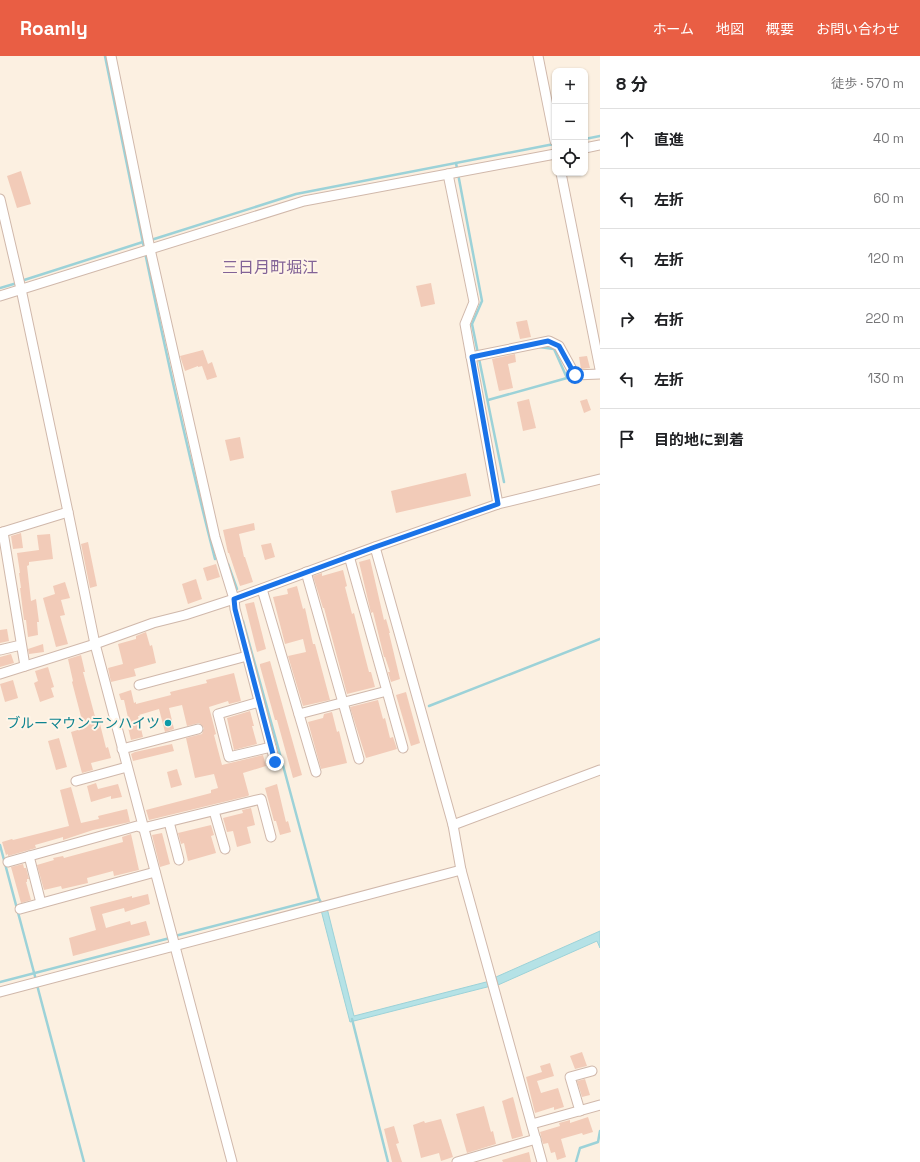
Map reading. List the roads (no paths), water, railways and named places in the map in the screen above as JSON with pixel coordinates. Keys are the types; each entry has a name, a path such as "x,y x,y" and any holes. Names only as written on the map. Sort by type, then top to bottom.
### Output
{"street":[{"path":"111,56 150,250 215,538 234,599 235,609 275,762"},
{"path":"538,56 555,140"},
{"path":"588,148 600,146"},
{"path":"0,296 304,201 552,155"},
{"path":"448,174 474,302 465,324 498,504"},
{"path":"562,176 600,369"},
{"path":"0,200 21,290 95,644 232,1162"},
{"path":"472,357 548,341 559,346 575,375 600,374"},
{"path":"0,674 95,644 153,623 185,615 234,599 349,556 498,504 600,479"},
{"path":"25,666 2,533 68,512"},
{"path":"375,547 453,825 462,870 542,1162"},
{"path":"349,556 403,748"},
{"path":"306,572 359,759"},
{"path":"262,589 316,772"},
{"path":"0,650 21,644"},
{"path":"139,685 247,656"},
{"path":"299,714 387,690"},
{"path":"259,702 218,714 230,758 271,747"},
{"path":"122,749 198,729"},
{"path":"76,781 127,767"},
{"path":"453,825 600,770"},
{"path":"8,862 137,826 143,828 261,799 271,837"},
{"path":"214,811 224,849"},
{"path":"169,822 179,860"},
{"path":"28,856 41,903"},
{"path":"0,992 462,870"},
{"path":"20,909 155,872"},
{"path":"580,1111 570,1077 592,1071"},
{"path":"532,1124 600,1105"},
{"path":"457,1162 536,1139"}],"water":[{"path":"327,908 354,1016 490,981 491,986 350,1022 321,910"},
{"path":"600,931 600,948 597,941 498,985 496,977"}],"waterway":[{"path":"105,56 170,371 215,559"},
{"path":"588,138 600,136"},
{"path":"151,240 296,194 552,144"},
{"path":"456,163 482,301 472,324 504,482"},
{"path":"21,281 146,241"},
{"path":"0,288 17,283"},
{"path":"488,400 567,378 554,349 539,347"},
{"path":"228,564 237,589"},
{"path":"243,621 319,899"},
{"path":"429,706 600,639"},
{"path":"0,845 36,980"},
{"path":"175,936 319,899 322,904"},
{"path":"0,982 170,938"},
{"path":"37,985 84,1162"},
{"path":"352,1019 388,1162"},
{"path":"576,1162 580,1148 598,1142 600,1131"}],"place":[{"name":"ブルーマウンテンハイツ","path":"168,723"}],"district":[{"name":"三日月町堀江","path":"270,267"}]}
